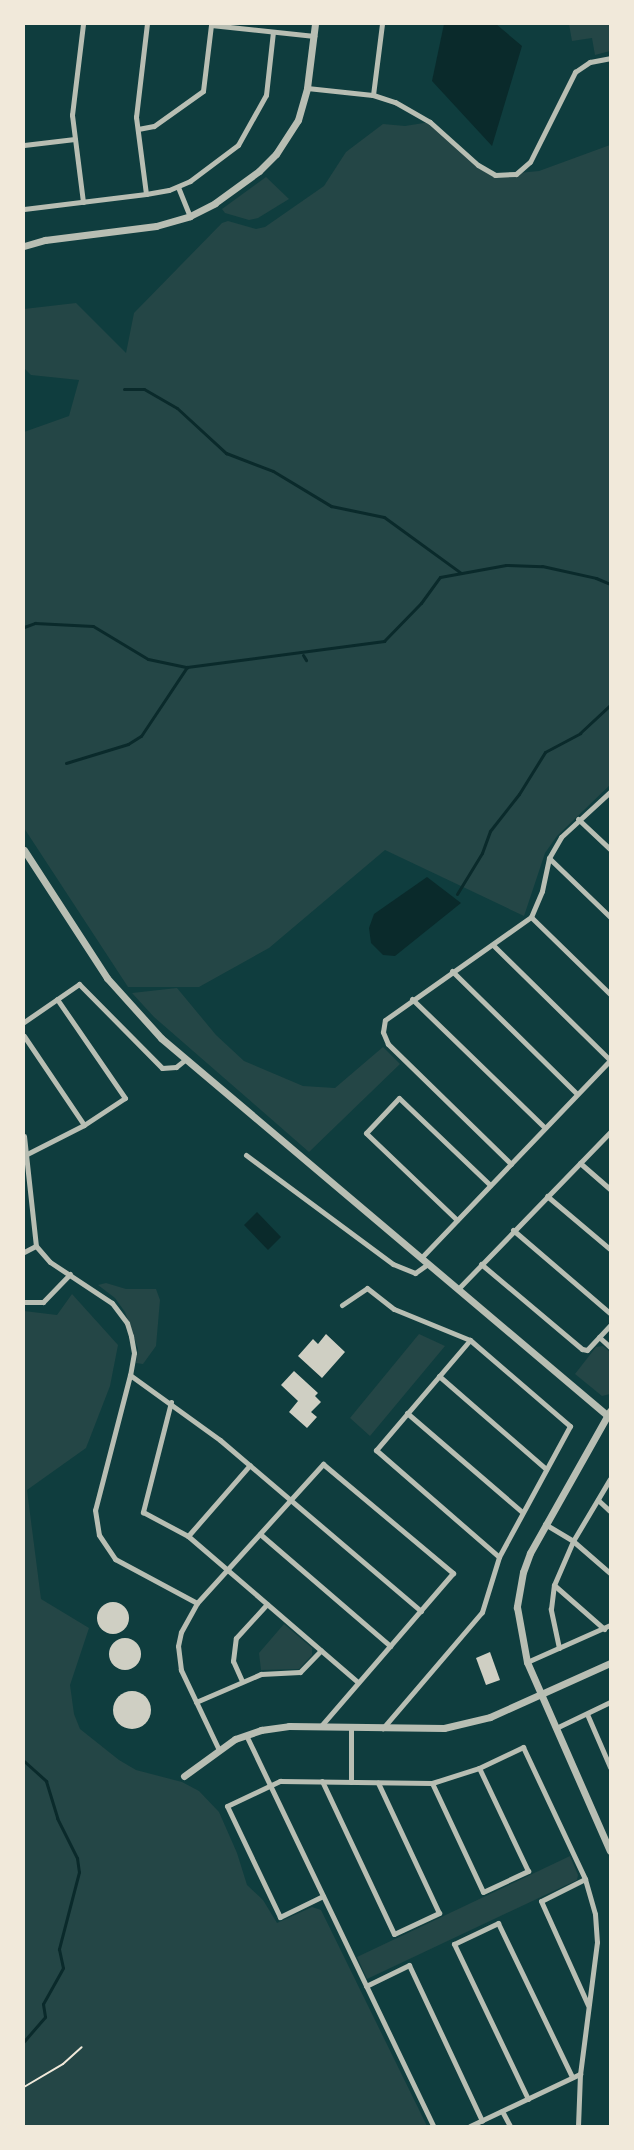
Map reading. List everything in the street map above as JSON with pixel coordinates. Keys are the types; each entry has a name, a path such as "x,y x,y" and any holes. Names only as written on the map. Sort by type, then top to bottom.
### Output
{"street":[{"path":"83,24 72,115 83,202"},
{"path":"146,24 136,116 146,194"},
{"path":"24,246 46,240 156,226 190,216 222,198 259,172 276,154 298,120 307,88 315,24"},
{"path":"373,95 382,24"},
{"path":"138,129 154,126 203,92 211,25 314,36"},
{"path":"24,209 146,194 178,187 238,145 266,95 273,32"},
{"path":"307,88 373,95 413,111 478,165 496,175 516,174 530,162 574,72 590,62 610,58"},
{"path":"24,145 75,139"},
{"path":"178,187 190,216"},
{"path":"511,1164 388,1044 383,1032 385,1020 412,999 531,917 542,891 549,858 561,837 578,819 610,792"},
{"path":"578,819 610,849"},
{"path":"24,850 122,997 186,1059 428,1264 609,1413 545,1524 523,1572 517,1607 527,1662 610,1851"},
{"path":"549,858 610,916"},
{"path":"531,917 610,994"},
{"path":"421,1258 610,1060 493,945"},
{"path":"452,971 577,1094"},
{"path":"24,1022 79,984 162,1068 176,1067 186,1059"},
{"path":"27,1154 84,1125 125,1098 57,999"},
{"path":"412,999 545,1128"},
{"path":"24,1036 84,1125"},
{"path":"457,1220 366,1133 399,1098 490,1185"},
{"path":"458,1289 610,1132"},
{"path":"24,1136 36,1246 50,1262 104,1296 127,1323 134,1354 96,1504 99,1535 115,1558 197,1603"},
{"path":"246,1155 393,1264 415,1273 428,1264"},
{"path":"580,1163 610,1189"},
{"path":"547,1196 610,1249"},
{"path":"24,1203 31,1203"},
{"path":"514,1230 610,1313"},
{"path":"24,1252 36,1246"},
{"path":"481,1264 582,1349 587,1350 610,1325"},
{"path":"24,1302 43,1302 70,1274"},
{"path":"342,1305 367,1288 394,1309 470,1340 570,1426 499,1557 482,1612 383,1728"},
{"path":"599,1337 610,1347"},
{"path":"470,1340 376,1450 499,1557"},
{"path":"130,1375 171,1402 250,1465 420,1611"},
{"path":"439,1376 546,1469"},
{"path":"171,1402 143,1512 188,1536 358,1682"},
{"path":"407,1413 522,1512"},
{"path":"219,1750 181,1670 178,1646 181,1632 197,1603 323,1464 453,1573 320,1726"},
{"path":"188,1536 250,1465"},
{"path":"559,1648 551,1609 554,1585 573,1541 610,1479"},
{"path":"598,1500 610,1511"},
{"path":"545,1524 573,1541 610,1573"},
{"path":"260,1534 390,1646"},
{"path":"554,1585 604,1629"},
{"path":"242,1681 233,1661 236,1638 267,1604"},
{"path":"527,1662 610,1625"},
{"path":"196,1702 242,1681 269,1672 300,1672 321,1650"},
{"path":"184,1776 219,1750 246,1735 277,1727 320,1726 418,1730 466,1723 490,1717 610,1663"},
{"path":"556,1728 610,1702"},
{"path":"587,1714 610,1767"},
{"path":"351,1727 351,1782"},
{"path":"246,1735 433,2126"},
{"path":"323,1896 280,1917 227,1806 280,1781 432,1783 479,1768 523,1747 585,1880 597,1930 580,2074 578,2126"},
{"path":"432,1783 483,1892 528,1871 479,1768"},
{"path":"322,1781 394,1934 439,1913 378,1783"},
{"path":"585,1880 541,1901 588,2006"},
{"path":"528,2099 454,1944 462,1940 498,1923 572,2077"},
{"path":"366,1986 409,1966 482,2121"},
{"path":"470,2126 580,2074"},
{"path":"502,2111 510,2126"}],"path":[{"path":"24,2087 63,2064 82,2047"}],"shaded area":[{"path":"444,24 496,24 522,46 492,146 432,81"},
{"path":"569,24 610,24 610,51 595,55 592,38 572,41"},
{"path":"430,122 478,165 496,175 539,171 610,145 610,785 557,836 545,853 524,916 385,850 269,948 199,987 128,987 24,828 24,432 69,416 79,380 31,375 24,368 24,309 76,303 126,353 134,313 222,223 228,221 256,229 265,227 324,186 346,152 383,124 405,126"},
{"path":"266,177 289,199 258,218 249,220 225,213 222,209"},
{"path":"427,877 461,903 395,956 383,955 371,943 369,928 374,914"},
{"path":"177,988 216,1035 244,1061 303,1086 335,1088 383,1047 400,1064 309,1152 154,1017 132,993"},
{"path":"257,1212 281,1237 268,1250 244,1225"},
{"path":"106,1283 126,1289 156,1289 160,1300 156,1346 143,1364 136,1363 138,1349 125,1312 115,1298 98,1285"},
{"path":"72,1294 118,1345 110,1386 86,1448 27,1490 41,1599 89,1628 70,1685 74,1714 80,1729 119,1760 136,1770 182,1782 199,1791 219,1812 237,1853 247,1885 263,1900 277,1923 312,1907 321,1910 427,2126 24,2126 24,1311 57,1315"},
{"path":"419,1334 445,1346 370,1436 350,1418"},
{"path":"603,1346 610,1352 610,1394 602,1396 575,1374 596,1347"},
{"path":"284,1624 312,1648 312,1655 299,1669 261,1670 259,1653"},
{"path":"570,1856 578,1875 577,1880 367,1979 357,1957"}],"building":[{"path":"326,1334 345,1352 322,1378 298,1356 313,1339 318,1344"},
{"path":"294,1371 318,1393 315,1396 321,1402 311,1412 317,1417 307,1428 289,1412 298,1401 281,1385"},
{"path":"113,1602 119,1603 124,1607 128,1612 128,1624 124,1629 119,1633 113,1634 107,1633 102,1629 98,1624 97,1618 98,1612 102,1607 107,1603"},
{"path":"125,1638 131,1639 136,1643 140,1648 140,1660 136,1665 131,1669 125,1670 119,1669 114,1665 110,1660 109,1654 110,1648 114,1643 119,1639"},
{"path":"490,1652 500,1680 486,1685 476,1658"},
{"path":"132,1691 145,1697 151,1710 145,1723 132,1729 119,1723 113,1710 119,1697"}],"waterway":[{"path":"124,389 144,389 177,408 226,453 273,471 331,506 384,517 461,573"},
{"path":"24,627 35,623 93,626 148,659 187,667 384,641 421,603 440,577 506,565 542,566 596,578 610,584"},
{"path":"303,655 306,660"},
{"path":"66,763 128,744 141,736 187,667"},
{"path":"457,894 482,853 490,831 519,794 545,752 580,733 610,705"},
{"path":"24,1761 46,1781 57,1818 77,1858 79,1872 59,1949 63,1968 43,2004 45,2017 24,2041"}]}
